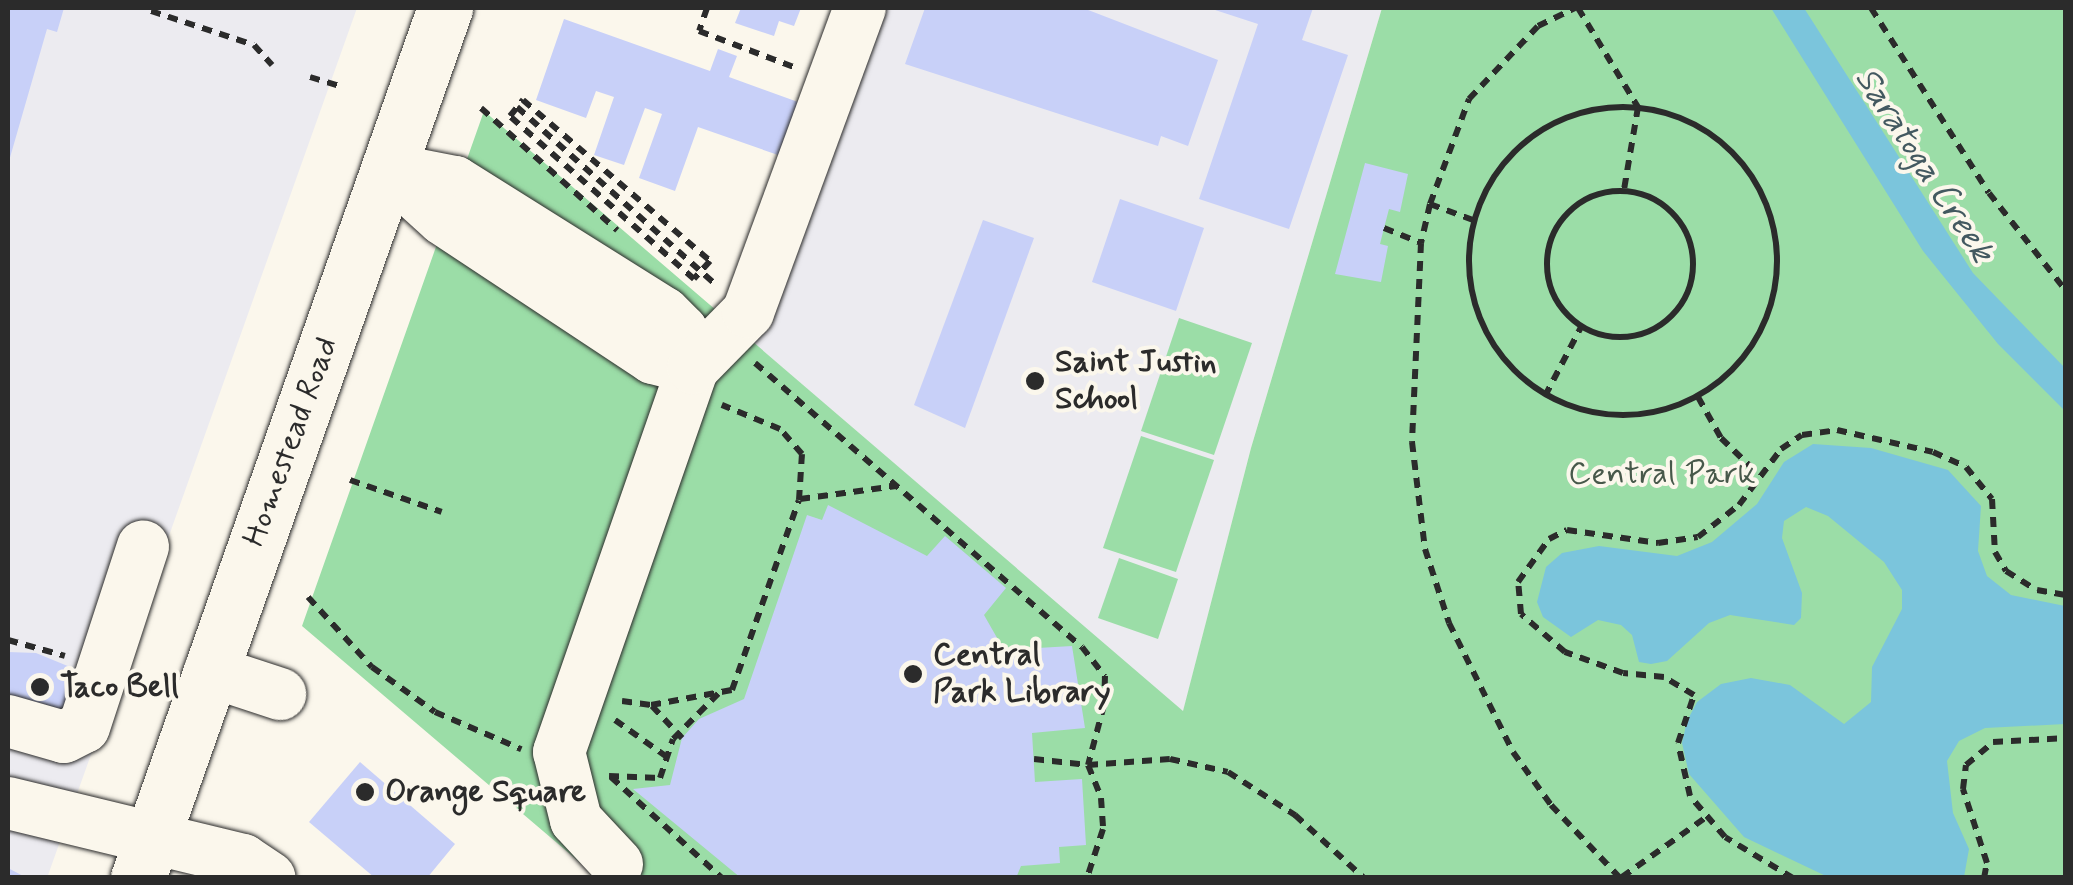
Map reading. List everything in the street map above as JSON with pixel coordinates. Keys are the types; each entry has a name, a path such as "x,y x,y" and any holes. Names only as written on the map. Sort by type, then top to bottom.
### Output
{"main road":[{"name":"Homestead Road","path":"144,859 445,8"}],"street":[{"path":"616,864 576,820 561,760 596,682 721,352 860,8"},
{"path":"388,169 455,182 721,352"},
{"path":"8,721 64,737 84,727 144,546"},
{"path":"210,672 280,694"},
{"path":"8,803 144,859 243,860 270,878"}],"path":[{"path":"707,8 699,31 832,82"},
{"path":"1624,190 1638,107 1577,8 1538,26 1469,99 1430,204 1422,242 1412,442 1425,549 1449,623 1513,752 1551,805 1622,877 1704,818"},
{"path":"1870,8 1989,193 2066,291"},
{"path":"151,11 254,45 272,66"},
{"path":"310,77 342,87"},
{"path":"652,705 732,690 799,500 802,454 780,429 723,407 721,352 701,271 517,107 523,100 710,261 701,271"},
{"path":"1638,107 1676,116 1725,146 1762,192 1774,230 1777,268 1754,343 1698,397 1661,411 1621,416 1582,411 1546,396 1514,372 1490,340 1474,304 1468,265 1473,220 1493,178 1524,144 1561,120 1638,107"},
{"path":"481,108 626,238"},
{"path":"1624,190 1648,195 1684,226 1693,249 1687,297 1652,330 1604,336 1582,327 1551,290 1550,242 1578,203 1624,190"},
{"path":"1430,204 1473,220"},
{"path":"1384,228 1422,242"},
{"path":"1546,396 1582,327"},
{"path":"721,352 897,486 1082,647 1104,676 1104,705 1088,765 1101,798 1102,829 1086,878"},
{"path":"1698,397 1721,438 1758,474"},
{"path":"1793,878 1753,857 1704,818 1690,796 1679,756 1682,717 1694,694 1664,676 1623,674 1566,652 1520,614 1518,582 1549,539 1567,530 1658,543 1698,537 1738,505 1780,449 1816,431 1859,433 1933,452 1984,483 1992,500 1995,552 2006,572 2037,590 2066,595"},
{"path":"350,480 442,512"},
{"path":"799,500 897,486"},
{"path":"308,597 372,667 435,712 500,742 609,776 660,778 680,736 719,693"},
{"path":"8,640 74,658"},
{"path":"596,682 652,705 680,736"},
{"path":"596,682 615,720 667,758"},
{"path":"1984,878 1987,863 1963,790 1966,765 1994,742 2066,738"},
{"path":"1034,759 1088,765 1170,759 1228,772 1295,816 1364,878"},
{"path":"609,776 722,878"}],"shaded area":[{"path":"8,8 357,8 47,878 8,877"},
{"name":"Saint Justin School","path":"840,8 1382,8 1251,448 1183,712 720,314"}],"green space":[{"name":"Central Park","path":"1382,8 2065,8 2065,877 597,877 302,626 484,111 1183,711 1251,448"},
{"path":"1179,318 1252,343 1214,455 1141,431"},
{"path":"1141,436 1214,460 1176,572 1103,548"},
{"path":"1119,558 1178,579 1158,639 1098,618"}],"water":[{"path":"1771,8 1804,8 1973,273 2065,368 2065,411 1998,344 1923,251"},
{"path":"1813,444 1871,448 1948,470 1981,506 1978,551 1987,576 2011,595 2065,606 2065,724 1985,728 1959,741 1947,761 1953,813 1969,849 1964,877 1828,877 1744,837 1689,774 1682,743 1687,721 1697,702 1721,684 1751,678 1790,685 1844,724 1871,702 1872,667 1902,609 1902,590 1884,562 1828,516 1806,507 1784,521 1782,538 1802,593 1801,618 1794,625 1730,615 1709,623 1667,661 1651,664 1639,662 1632,635 1621,625 1598,620 1571,637 1543,617 1537,602 1546,567 1562,553 1599,546 1677,556 1712,542 1757,504 1784,462"}],"building":[{"path":"8,8 64,8 57,32 47,29 9,161"},
{"path":"741,8 801,8 794,26 779,21 774,36 735,23"},
{"path":"925,8 1083,8 1218,60 1188,146 1161,136 1158,146 905,64"},
{"path":"1209,8 1313,8 1302,40 1348,55 1289,229 1199,199 1258,24"},
{"path":"564,19 710,71 718,49 737,56 729,77 798,102 778,155 698,127 675,191 639,178 662,114 645,108 624,165 594,155 614,97 596,91 586,118 536,100"},
{"path":"1365,163 1408,174 1400,212 1389,209 1380,244 1388,246 1381,282 1335,274"},
{"path":"1120,199 1204,228 1176,311 1092,282"},
{"path":"983,220 1034,238 965,428 914,405"},
{"name":"Central Park Library","path":"828,505 927,556 945,536 1006,588 984,615 1004,650 1072,646 1085,728 1032,733 1035,782 1082,779 1086,845 1059,847 1060,863 1021,866 1016,878 741,878 633,789 670,785 682,738 699,719 744,699 807,515 822,520"},
{"name":"Taco Bell","path":"8,652 36,653 75,669 64,709 8,717"},
{"name":"Orange Square","path":"360,762 455,844 427,878 375,878 309,822"},
{"path":"8,868 27,878 8,878"}],"place":[{"name":"Saint Justin School","path":"1035,381"},
{"name":"Central Park Library","path":"913,674"},
{"name":"Taco Bell","path":"40,687"},
{"name":"Orange Square","path":"365,792"}],"water label":[{"name":"Saratoga Creek","path":"1924,165"}]}
